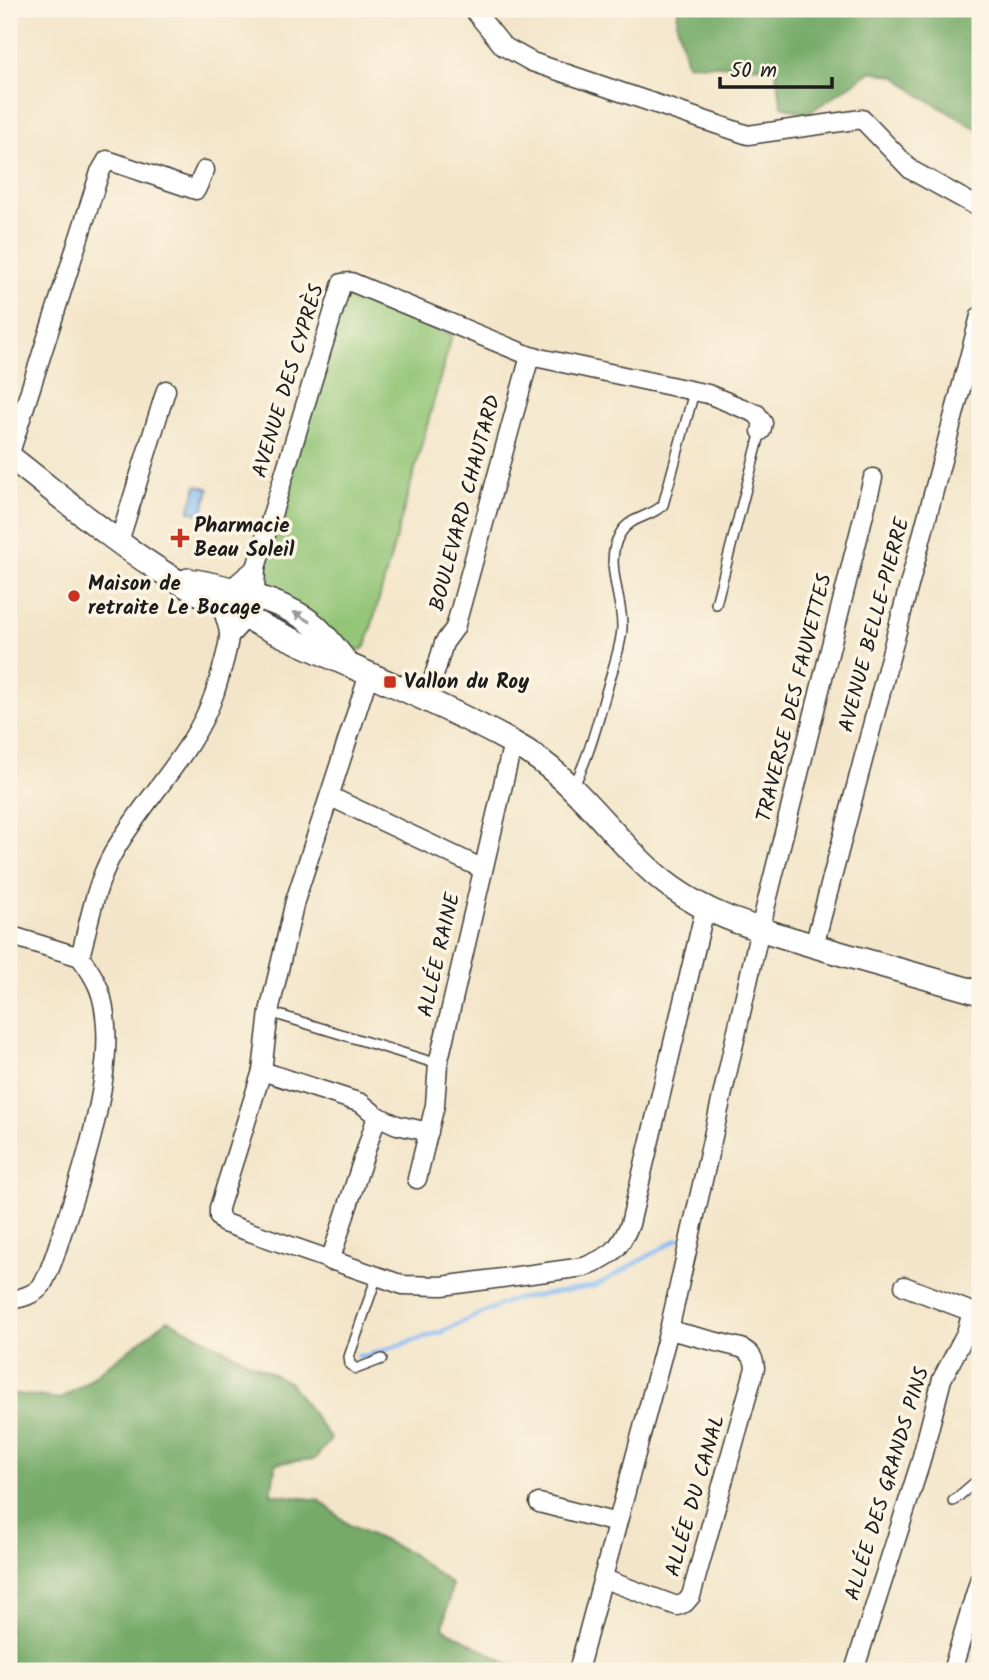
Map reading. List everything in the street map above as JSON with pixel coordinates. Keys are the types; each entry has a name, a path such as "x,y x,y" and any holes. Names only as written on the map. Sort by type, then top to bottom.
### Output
{"street":[{"path":"473,9 503,46 532,62 748,135 862,119 911,170 980,208"},
{"path":"205,170 196,190 107,160 100,172 9,456 119,542 172,578 251,607 360,670 427,699 532,753 573,787 650,871 705,909 814,946 980,993"},
{"name":"AVENUE DES CYPRÈS","path":"251,607 256,568 342,283 351,282 530,356 708,394 757,414 763,423 761,431"},
{"name":"AVENUE BELLE-PIERRE","path":"814,946 980,316"},
{"name":"BOULEVARD CHAUTARD","path":"427,699 444,643 455,628 530,356"},
{"path":"119,542 166,390"},
{"name":"TRAVERSE DES FAUVETTES","path":"760,929 873,478"},
{"path":"80,957 96,895 111,856 187,748 215,692 229,636 227,596 256,568"},
{"path":"229,636 251,607"},
{"path":"360,670 331,797 295,901 269,1012 262,1071 219,1208 219,1217 224,1223 403,1285 442,1286 584,1267 602,1259 620,1246 630,1224 705,909"},
{"name":"ALLÉE RAINE","path":"417,1179 435,1105 438,1064 513,742"},
{"path":"331,797 483,869"},
{"path":"578,1671 669,1330 760,929"},
{"path":"9,935 80,957 95,978 103,996 106,1029 104,1068 91,1140 50,1265 40,1287 18,1300 9,1299"},
{"path":"262,1071 361,1103 377,1116 397,1125 429,1132"},
{"path":"330,1261 377,1116"},
{"path":"904,1286 976,1314"},
{"name":"ALLÉE DES GRANDS PINS","path":"854,1671 920,1464 942,1379 976,1314"},
{"name":"ALLÉE DU CANAL","path":"604,1579 677,1606 685,1603 691,1596 755,1368 754,1359 741,1348 669,1330"},
{"path":"539,1503 617,1523"},
{"path":"952,1671 979,1587"}],"lane":[{"path":"573,787 585,764 622,628 614,573 618,536 626,525 639,516 656,511 663,505 694,392"},
{"path":"716,604 761,431"},
{"path":"269,1012 438,1064"},
{"path":"377,1276 349,1357 350,1364 356,1369 382,1359"},
{"path":"953,1501 980,1478"}],"green space":[{"path":"678,9 980,9 980,131 918,94 897,77 872,71 807,114 782,106 775,67 687,64 677,24"},
{"path":"346,290 452,335 366,646 361,650 346,646 260,587 260,572"},
{"path":"168,1320 290,1383 331,1439 315,1459 276,1463 271,1494 319,1500 349,1525 409,1552 452,1585 443,1628 522,1671 9,1671 9,1393 60,1399"}],"water":[{"path":"197,485 209,489 202,515 189,511"}],"waterway":[{"path":"357,1356 369,1355 441,1332 511,1300 596,1286 678,1239"}],"place":[{"name":"Pharmacie Beau Soleil","path":"180,538"},
{"name":"Maison de retraite Le Bocage","path":"74,596"},
{"name":"Vallon du Roy","path":"390,682"}]}
